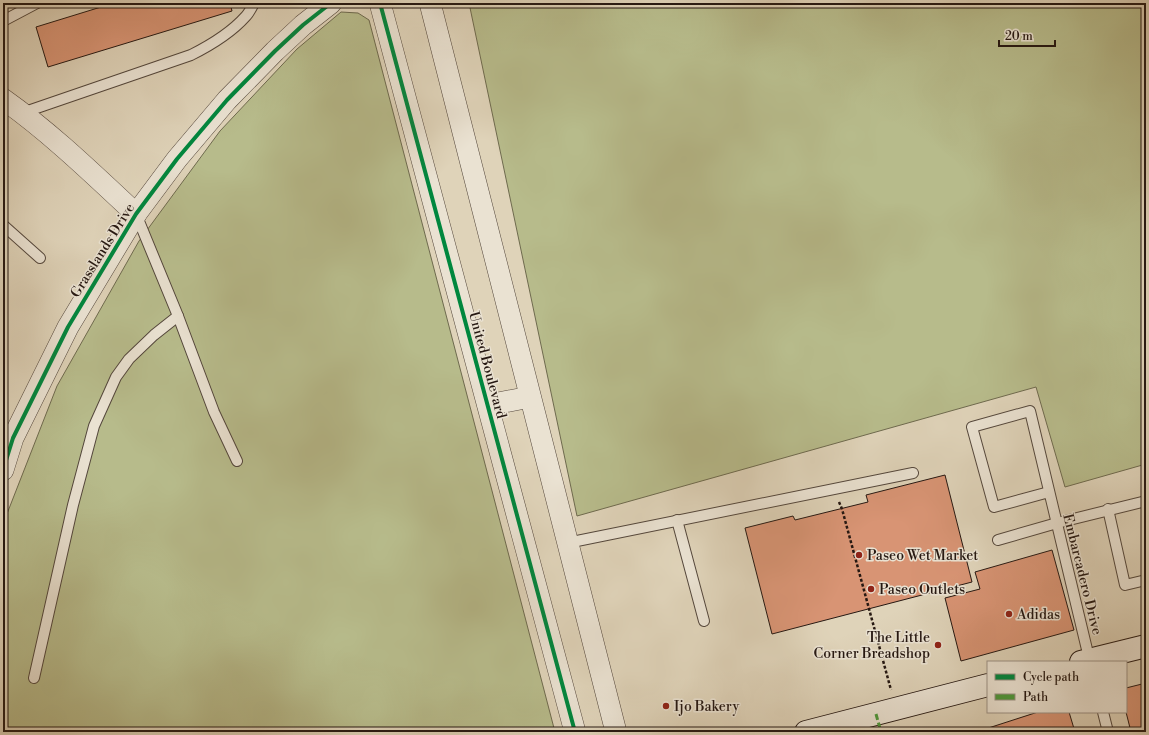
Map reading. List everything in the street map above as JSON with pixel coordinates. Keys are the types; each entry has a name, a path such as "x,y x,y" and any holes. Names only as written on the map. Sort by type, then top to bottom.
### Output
{"main road":[{"path":"1087,661 1146,646"},
{"path":"806,732 987,686"}],"street":[{"name":"Grasslands Drive","path":"3,470 13,438 68,327 136,214 177,158 227,100 275,51 331,3"},
{"name":"United Boulevard","path":"380,3 575,732"},
{"path":"430,3 616,732"},
{"path":"9,105 87,168 136,214"},
{"path":"488,405 530,397"}],"lane":[{"path":"3,21 37,3"},
{"path":"9,105 192,55 210,46 230,31 247,16 254,3"},
{"path":"136,214 178,316 214,412 237,461"},
{"path":"3,225 40,258"},
{"path":"34,678 73,505 94,426 116,377 129,359 154,335 178,316"},
{"name":"Embarcadero Drive","path":"1049,492 994,507 972,427 1030,411 1057,523 1087,661"},
{"path":"568,543 913,473"},
{"path":"998,540 1108,509 1146,501"},
{"path":"1108,509 1125,585 1146,580"},
{"path":"677,520 704,621"},
{"path":"1103,713 1108,732"}],"path":[{"path":"834,489 842,509 896,709"}],"green space":[{"path":"469,3 1146,3 1146,464 1065,487 1036,387 577,516"},
{"path":"341,12 358,13 369,20 555,732 3,732 3,524 57,386 139,241 220,131 297,49"}],"building":[{"path":"114,3 230,3 232,11 48,67 36,27"},
{"name":"Paseo Wet Market","path":"945,475 972,582 772,634 745,528 793,516 795,520 868,502 866,495"},
{"name":"Adidas","path":"1052,550 1074,630 961,661 945,598 980,589 975,572"},
{"path":"1146,683 1146,732 1131,732 1126,713 1127,688"},
{"path":"1035,713 1069,713 1075,732 976,732"}],"marked path":[{"path":"876,714 881,732"}],"cycle path":[{"path":"3,470 13,438 68,327 136,214 177,159 227,100 275,51 303,25 331,3"},
{"path":"380,3 575,732"}],"place":[{"name":"Paseo Wet Market","path":"859,555"},
{"name":"Paseo Outlets","path":"871,589"},
{"name":"Adidas","path":"1009,614"},
{"name":"The Little Corner Breadshop","path":"938,645"},
{"name":"Ijo Bakery","path":"666,706"}]}
